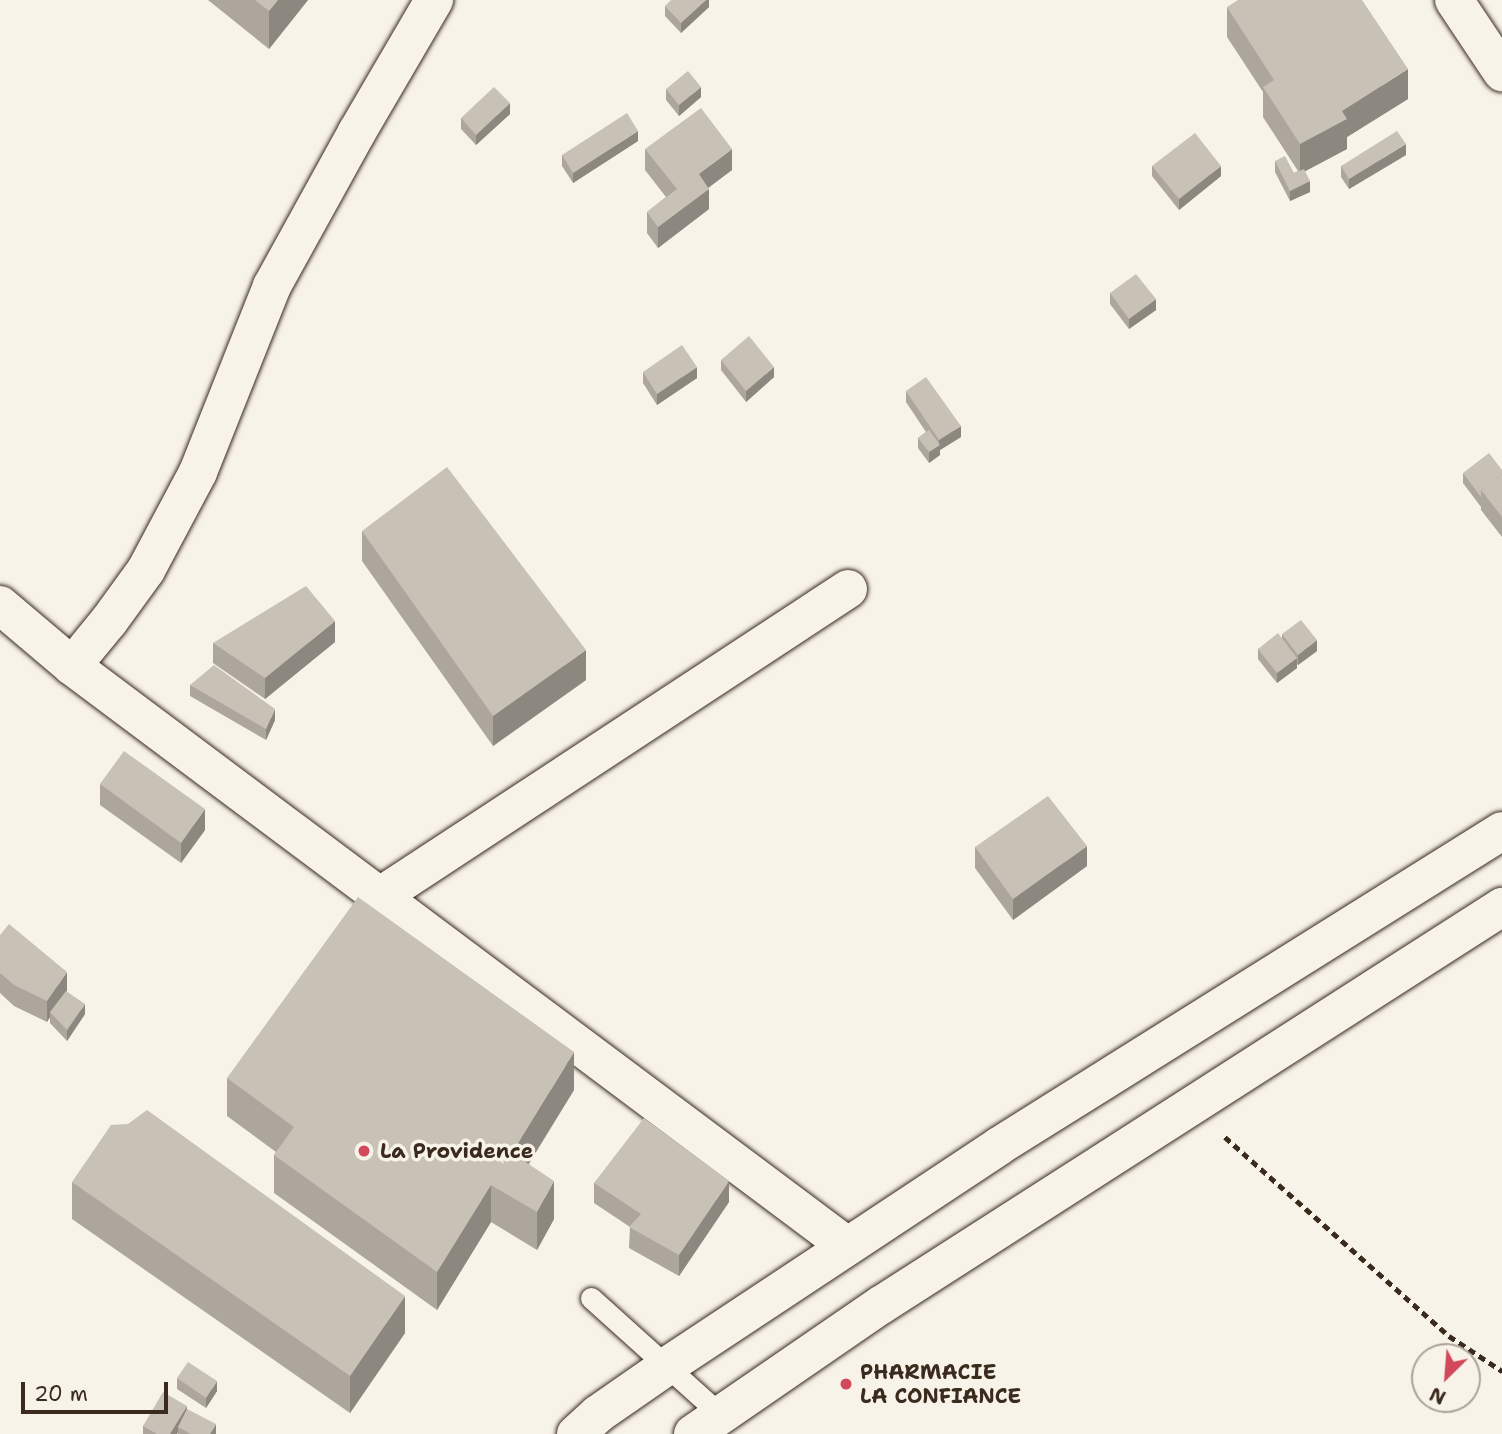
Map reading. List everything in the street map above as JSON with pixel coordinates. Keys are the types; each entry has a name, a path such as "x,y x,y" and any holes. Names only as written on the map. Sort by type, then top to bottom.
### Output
{"street":[{"path":"72,666 146,570 198,472 272,286 357,132 435,0"},
{"path":"1454,0 1502,72"},
{"path":"379,897 848,589"},
{"path":"0,605 72,666 847,1246"},
{"path":"576,1434 667,1366 999,1146 1502,831"},
{"path":"706,1424 1189,1105 1502,907"}],"lane":[{"path":"591,1297 667,1366 706,1424"}],"path":[{"path":"1189,1105 1449,1336 1502,1371"}],"building":[{"path":"255,0 278,0 269,11"},
{"path":"671,0 706,0 681,23 665,6"},
{"path":"1238,0 1362,0 1408,69 1342,111 1347,119 1300,144 1263,87 1274,80 1227,7"},
{"path":"688,71 701,87 679,105 666,89"},
{"path":"494,87 510,103 476,135 461,118"},
{"path":"701,108 732,149 699,174 709,189 658,227 647,212 677,189 645,149"},
{"path":"627,113 638,131 573,173 562,155"},
{"path":"1397,131 1406,144 1349,179 1341,166"},
{"path":"1195,133 1221,166 1179,199 1152,166"},
{"path":"1285,156 1294,173 1304,169 1310,181 1290,191 1275,161"},
{"path":"1136,274 1156,299 1129,319 1110,293"},
{"path":"749,336 774,367 746,391 721,360"},
{"path":"682,345 697,367 657,394 643,372"},
{"path":"926,377 961,426 939,440 906,391"},
{"path":"929,430 940,445 929,452 918,438"},
{"path":"1489,453 1502,470 1502,474 1481,490 1481,497 1463,473"},
{"path":"447,467 586,650 493,716 362,531"},
{"path":"1502,474 1502,517 1481,490"},
{"path":"306,586 335,621 265,678 213,643"},
{"path":"1301,620 1317,640 1298,655 1282,634"},
{"path":"1278,633 1297,658 1277,673 1258,649"},
{"path":"214,665 275,709 266,729 190,685"},
{"path":"124,751 205,809 181,843 100,784"},
{"path":"1048,796 1087,846 1013,899 975,847"},
{"path":"358,897 574,1052 512,1153 554,1181 537,1212 491,1185 437,1272 274,1155 294,1127 227,1078"},
{"path":"9,924 67,972 47,1001 14,985 0,973 0,935"},
{"path":"66,991 85,1004 67,1030 50,1012"},
{"path":"147,1110 405,1296 350,1376 72,1182 111,1125 128,1124"},
{"path":"644,1118 729,1181 679,1255 629,1227 641,1214 594,1183"},
{"path":"188,1362 217,1381 206,1398 177,1378"},
{"path":"163,1392 187,1406 170,1434 157,1434 143,1426"},
{"path":"187,1409 216,1424 210,1434 191,1434 178,1427"}],"place":[{"name":"La Providence","path":"364,1151"},
{"name":"PHARMACIE LA CONFIANCE","path":"846,1384"}]}
